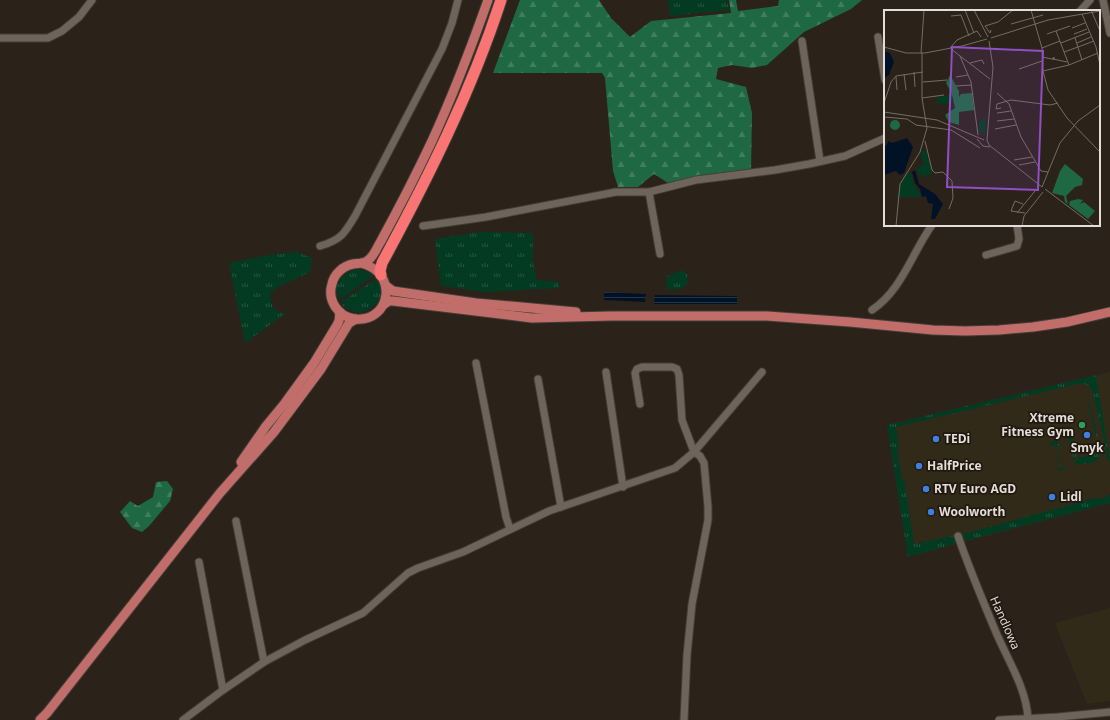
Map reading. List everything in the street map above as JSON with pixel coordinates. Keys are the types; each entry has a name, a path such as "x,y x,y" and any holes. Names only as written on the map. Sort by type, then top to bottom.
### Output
{"highway":[{"path":"381,276 380,271 382,263 425,182 461,106 501,0"}],"main road":[{"path":"488,0 450,100 417,173 373,256 368,261 346,266 335,276 332,283 331,298 334,305 345,316 356,319 364,319 372,316 389,301 393,301 532,318 611,316 767,316 933,330 966,331 1033,328 1110,312"},
{"path":"361,263 375,269 381,276 386,286 393,291 453,300 611,316"},
{"path":"383,305 386,286"},
{"path":"220,493 266,426 314,364 337,326 340,312"},
{"path":"40,720 45,716 220,493 274,432 321,369 349,323 356,319"}],"street":[{"path":"0,38 48,38 62,31 79,18 92,0"},
{"path":"320,246 340,238 347,230 355,216 442,49 452,23 458,0"},
{"path":"1081,10 1090,0"},
{"path":"1103,0 1110,33"},
{"path":"878,37 884,74"},
{"path":"802,41 820,161"},
{"path":"423,226 486,217 616,192 649,192 696,180 775,170 845,156 884,138"},
{"path":"649,192 660,254"},
{"path":"872,310 885,300 896,288 931,226"},
{"path":"986,255 1017,246 1019,239 1017,226"},
{"path":"476,363 506,517 510,529"},
{"path":"640,404 635,373 637,369 642,367 672,367 677,369 679,375 682,420 694,452 700,456 704,463 707,482 708,520 692,604 687,656 684,720"},
{"path":"606,372 623,487"},
{"path":"183,720 264,662 363,612 408,573 463,552 549,511 675,468 694,452 762,372"},
{"path":"538,379 561,507"},
{"path":"236,521 264,662"},
{"name":"Handlowa","path":"958,536 995,631 1026,700 1028,718"},
{"path":"199,562 223,690"},
{"path":"999,720 1058,718 1110,712"}],"shaded area":[{"path":"1110,372 1110,503 908,557 887,425"},
{"path":"1110,608 1110,701 1087,704 1055,623"}],"green space":[{"path":"520,0 599,0 611,18 630,37 651,21 731,13 729,0 736,0 738,11 778,6 779,0 862,0 851,9 804,32 767,65 752,68 732,65 718,68 716,79 746,87 752,113 751,173 668,183 654,174 638,187 618,187 613,171 605,78 602,73 493,73"},
{"path":"668,0 727,0 729,10 670,16"},
{"path":"479,232 533,233 533,263 537,280 559,282 559,288 486,292 441,286 435,239"},
{"path":"297,252 312,258 310,272 278,287 270,294 272,305 275,310 286,313 245,343 229,263 269,255"},
{"path":"358,269 367,271 373,275 339,299 337,289 340,280 348,273"},
{"path":"682,270 687,274 688,283 680,289 666,289 667,276"},
{"path":"376,279 381,286 381,293 379,300 374,306 359,312 350,311 342,305 342,301"},
{"path":"1096,375 1110,461 1107,460 1104,440 1092,391 1089,386 1082,383 896,427 899,448 897,449 902,479 904,479 914,544 952,536 958,543 908,557 887,425"},
{"path":"1088,402 1098,437 1096,438"},
{"path":"1070,427 1077,456 1074,461 1067,434 1063,435 1062,431"},
{"path":"1096,440 1098,440 1100,451 1098,459 1092,463 1074,465 1078,458 1099,453"},
{"path":"1056,441 1060,445 1056,447 1061,468 1066,467 1058,471 1056,470 1060,468 1055,445 1050,446 1051,442"},
{"path":"167,481 173,489 170,501 142,532 132,528 120,512 130,501 138,506 153,497 156,482"},
{"path":"1110,494 1110,503 965,541 963,534 1098,497 1099,499 1107,497 1107,495"}],"water":[{"path":"604,292 646,294 645,302 604,300"},
{"path":"655,295 737,296 737,304 654,304"}],"place":[{"name":"Xtreme Fitness Gym","path":"1082,425"},
{"name":"Smyk","path":"1087,435"},
{"name":"TEDi","path":"936,439"},
{"name":"HalfPrice","path":"919,466"},
{"name":"RTV Euro AGD","path":"926,489"},
{"name":"Lidl","path":"1052,497"},
{"name":"Woolworth","path":"931,512"}]}
